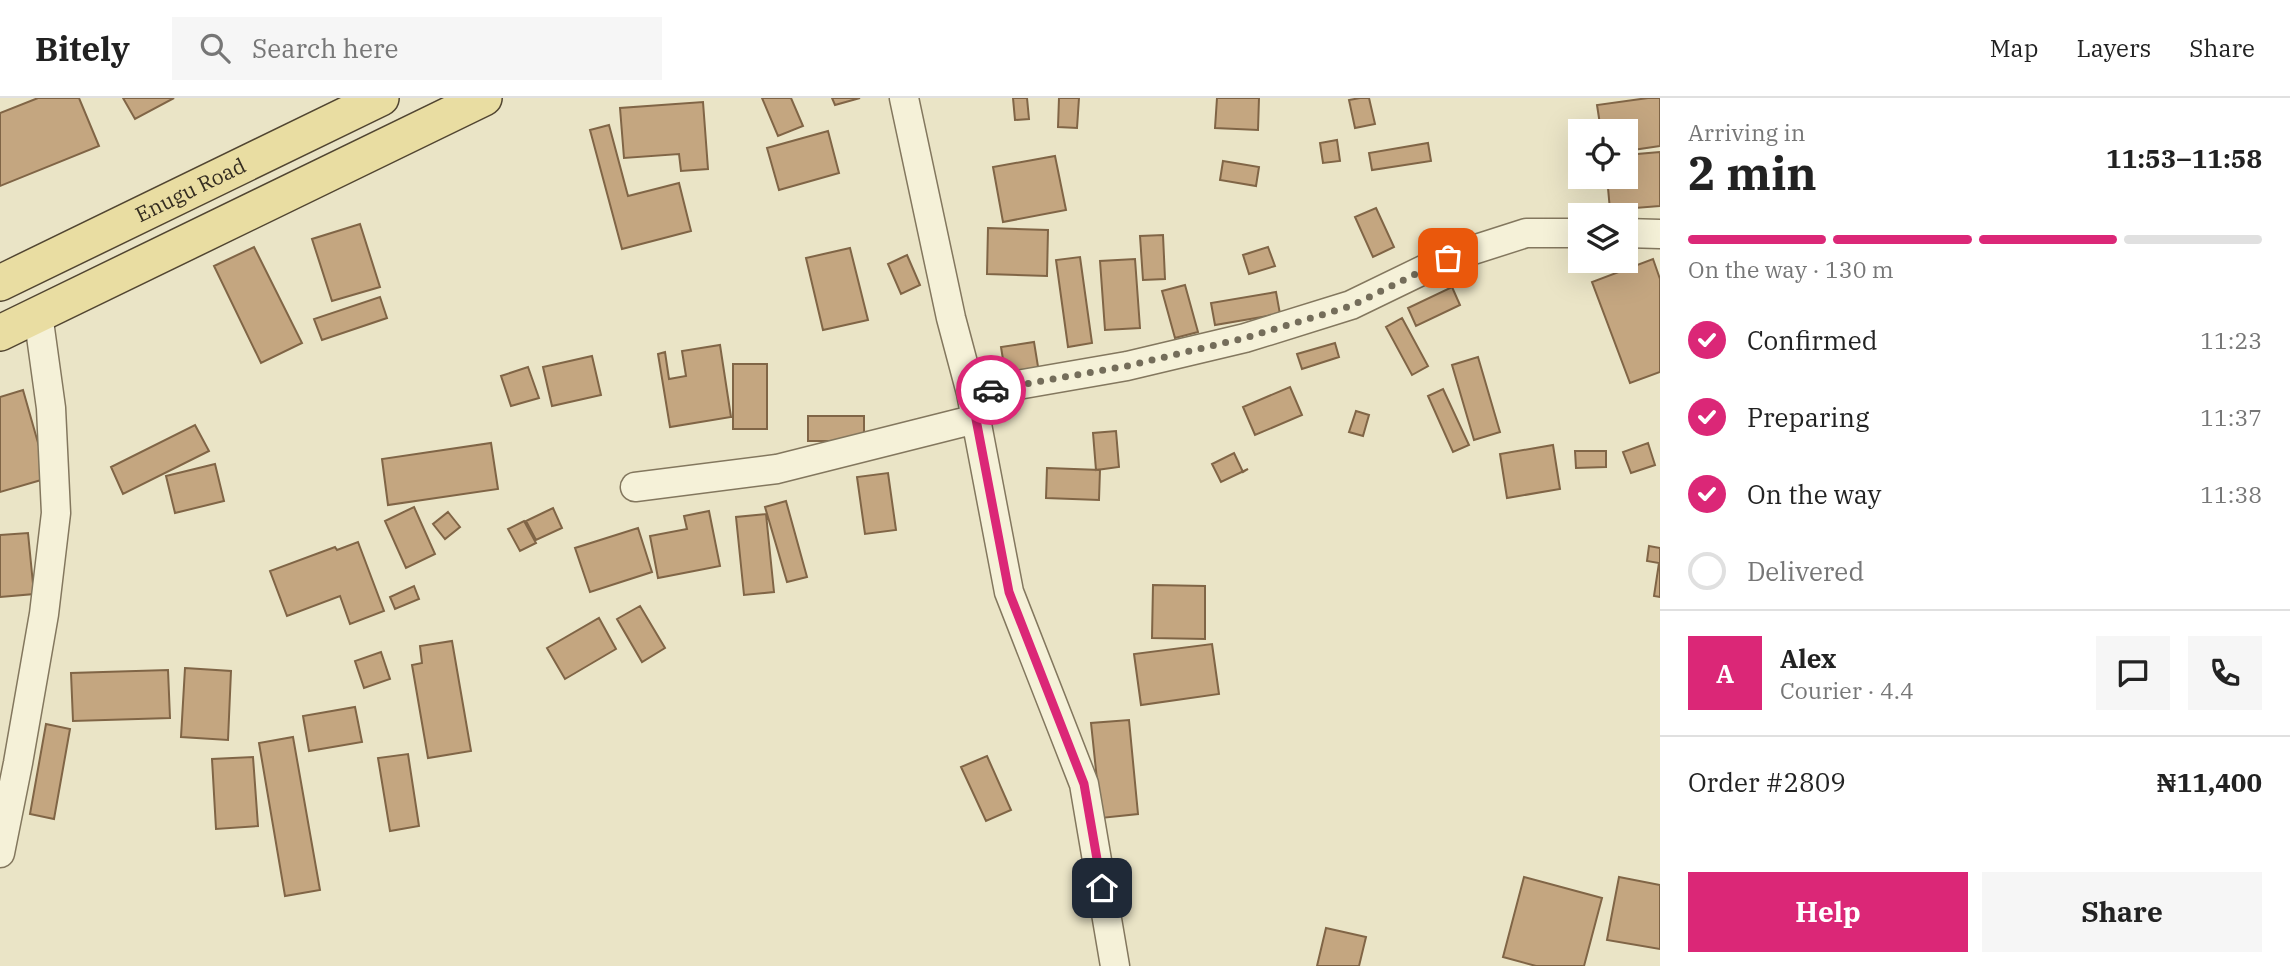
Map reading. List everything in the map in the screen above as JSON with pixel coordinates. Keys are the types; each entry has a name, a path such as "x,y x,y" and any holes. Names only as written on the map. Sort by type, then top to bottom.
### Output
{"main road":[{"name":"Enugu Road","path":"0,283 382,98"},
{"path":"0,332 484,98"}],"street":[{"path":"904,98 950,318 973,406 1009,592 1084,784 1115,966"},
{"path":"635,487 777,469 973,406 1245,338 1351,306 1448,258 1525,233 1568,233"},
{"path":"1638,233 1660,234"},
{"path":"0,849 19,762 44,614 56,513 51,408 38,314"}],"building":[{"path":"38,98 79,98 99,146 0,186 0,113"},
{"path":"123,98 174,98 135,119"},
{"path":"762,98 791,98 803,126 778,136"},
{"path":"832,98 860,98 835,105"},
{"path":"1013,98 1027,98 1029,119 1015,120"},
{"path":"1059,98 1079,98 1077,128 1058,127"},
{"path":"1217,98 1259,98 1258,130 1215,128"},
{"path":"1369,98 1375,124 1355,128 1349,100"},
{"path":"1660,98 1660,146 1638,149 1638,119 1599,119 1597,105"},
{"path":"703,102 708,169 681,171 679,154 624,158 620,108"},
{"path":"609,125 628,196 679,183 691,231 622,249 590,130"},
{"path":"828,131 839,173 779,190 767,148"},
{"path":"1337,140 1340,161 1323,163 1320,143"},
{"path":"1428,143 1431,161 1372,170 1369,153"},
{"path":"1660,152 1660,206 1638,208 1638,203 1609,203 1608,189 1638,189 1638,154"},
{"path":"1055,156 1066,210 1003,222 993,167"},
{"path":"1223,161 1259,167 1256,186 1220,180"},
{"path":"1376,208 1394,247 1373,257 1355,217"},
{"path":"360,224 380,287 332,301 312,239"},
{"path":"988,228 1048,230 1047,276 987,274"},
{"path":"1163,235 1165,279 1143,280 1140,236"},
{"path":"254,247 302,343 261,363 214,266"},
{"path":"1268,247 1275,266 1249,274 1243,255"},
{"path":"850,248 868,320 823,330 806,258"},
{"path":"907,255 920,285 901,294 888,264"},
{"path":"1080,257 1092,343 1068,347 1056,260"},
{"path":"1135,259 1140,328 1105,330 1100,261"},
{"path":"1653,259 1660,279 1660,372 1630,383 1592,282 1616,273 1638,273 1638,265"},
{"path":"1185,285 1198,332 1175,338 1162,291"},
{"path":"1452,287 1460,305 1416,326 1408,308"},
{"path":"1276,292 1280,314 1215,325 1211,303"},
{"path":"380,297 387,318 322,340 314,319"},
{"path":"1402,318 1428,366 1412,375 1386,327"},
{"path":"1034,342 1040,379 1007,384 1001,347"},
{"path":"1335,343 1339,357 1302,369 1297,354"},
{"path":"720,345 731,417 670,427 658,354 665,352 669,379 686,376 682,351"},
{"path":"592,356 601,395 552,406 543,367"},
{"path":"1478,357 1500,432 1474,440 1452,365"},
{"path":"733,364 767,364 767,429 733,429"},
{"path":"528,367 539,398 511,406 501,376"},
{"path":"1290,387 1302,415 1255,435 1243,407"},
{"path":"1443,389 1469,445 1453,452 1428,396"},
{"path":"23,390 48,478 0,492 0,397"},
{"path":"1356,411 1369,415 1363,436 1349,432"},
{"path":"808,416 864,416 864,441 808,441"},
{"path":"195,425 209,451 123,494 111,467"},
{"path":"1116,431 1119,467 1096,470 1093,433"},
{"path":"491,443 498,489 388,505 382,459"},
{"path":"1648,443 1655,465 1631,473 1623,452"},
{"path":"1553,445 1560,489 1507,498 1500,454"},
{"path":"1575,451 1606,451 1606,467 1576,468"},
{"path":"1234,453 1243,472 1221,482 1212,464"},
{"path":"215,464 224,501 175,513 166,476"},
{"path":"1047,468 1100,470 1099,500 1046,498"},
{"path":"888,473 896,530 865,534 857,477"},
{"path":"786,501 807,577 787,582 765,507"},
{"path":"414,507 435,554 406,568 385,521"},
{"path":"553,508 562,528 536,540 526,521"},
{"path":"709,511 720,566 658,578 650,536 687,529 684,516"},
{"path":"448,512 460,527 445,539 433,524"},
{"path":"766,514 774,592 744,595 736,517"},
{"path":"524,521 536,543 520,551 508,529"},
{"path":"638,528 652,572 590,592 575,548"},
{"path":"28,533 34,594 0,597 0,535"},
{"path":"358,542 384,611 350,624 340,596 287,616 270,571 335,547 337,550"},
{"path":"1649,546 1660,548 1660,597 1654,596 1659,563 1647,561"},
{"path":"1153,585 1205,586 1205,639 1152,638"},
{"path":"414,586 419,599 395,609 390,597"},
{"path":"640,606 665,648 642,662 617,619"},
{"path":"599,618 616,649 565,679 547,648"},
{"path":"452,641 471,751 428,758 412,665 422,663 420,646"},
{"path":"1212,644 1219,694 1141,705 1134,654"},
{"path":"381,652 390,679 364,688 355,661"},
{"path":"185,668 231,671 228,740 181,737"},
{"path":"168,670 170,718 73,721 71,673"},
{"path":"355,707 362,742 309,751 303,716"},
{"path":"1129,720 1138,814 1101,818 1091,723"},
{"path":"46,724 70,729 54,819 30,814"},
{"path":"293,737 320,890 285,896 259,743"},
{"path":"408,754 419,826 390,831 378,758"},
{"path":"987,756 1011,810 986,821 961,767"},
{"path":"253,757 258,826 216,829 212,759"},
{"path":"1524,877 1602,898 1584,966 1536,966 1503,957"},
{"path":"1619,877 1660,885 1660,949 1607,940"},
{"path":"1326,928 1366,937 1359,966 1317,966"}],"way so far":[{"path":"991,390 1127,366 1245,338 1351,306 1448,258"}],"route":[{"path":"991,390 971,393 1009,592 1084,784 1102,888"}]}
